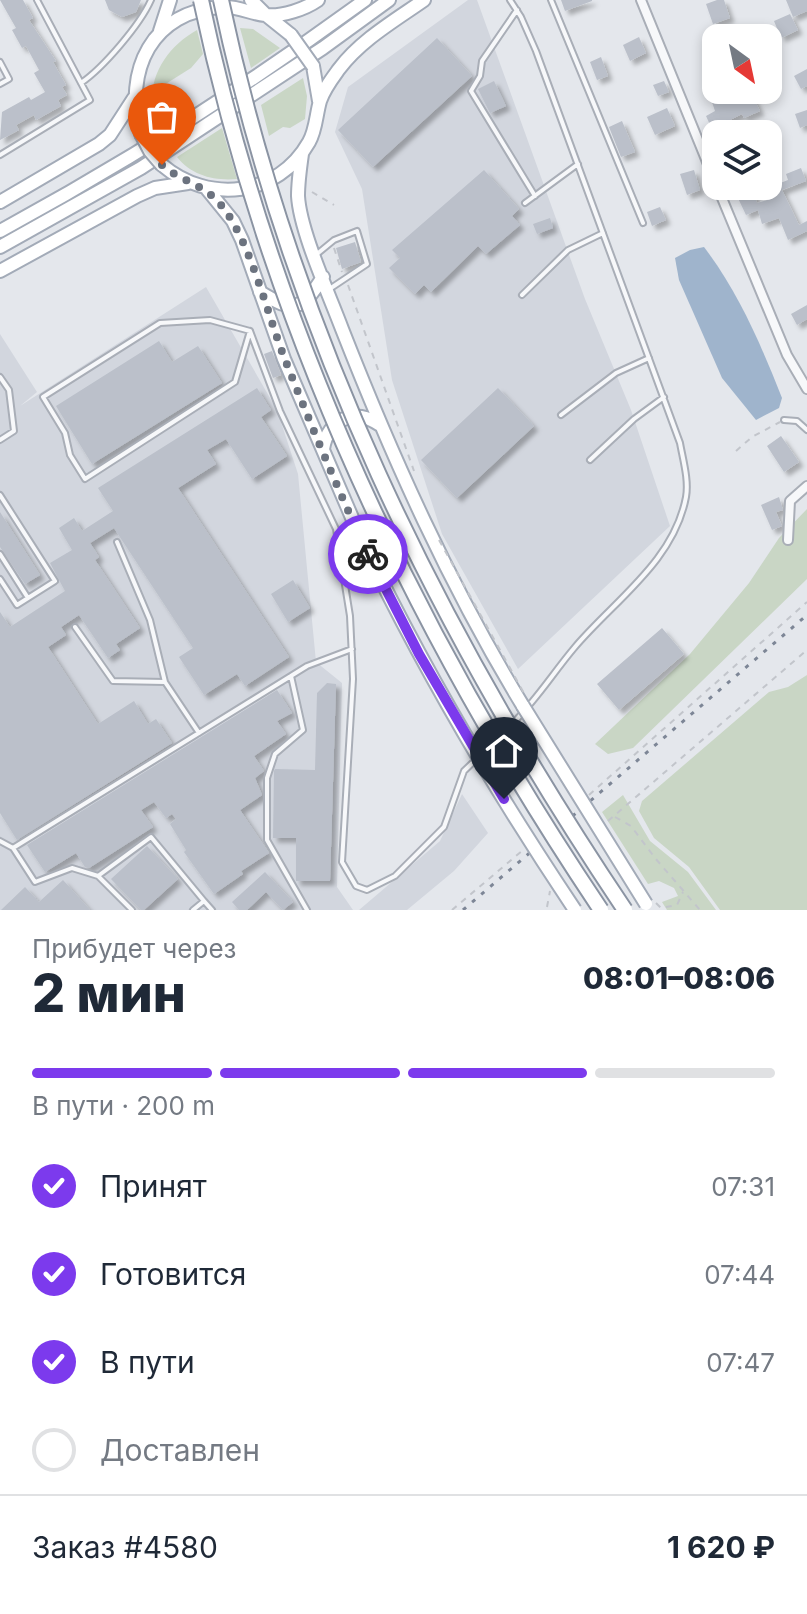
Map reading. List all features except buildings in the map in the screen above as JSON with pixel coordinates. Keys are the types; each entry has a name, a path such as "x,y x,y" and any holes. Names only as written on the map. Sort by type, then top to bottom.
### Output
{"highway":[{"path":"201,0 239,154 263,233 290,311 359,483 403,574 477,712 601,910"},
{"path":"221,0 258,149 282,227 309,304 378,476 420,565 494,702 625,910"}],"main road":[{"path":"170,0 159,34 140,63 134,98 141,134 150,151 173,174 207,189 227,190 260,186 288,168 311,140 326,87 357,48 424,0"},
{"path":"251,0 291,35 313,66 319,87 319,104"},
{"path":"159,34 179,18 210,8 238,8 266,15 295,11 318,0"},
{"path":"0,231 133,157 365,0"},
{"path":"0,247 141,168 323,48 389,0"},
{"path":"0,202 99,144 110,135 134,98"},
{"path":"302,154 298,197 315,256 380,425 434,543 513,691 653,907"},
{"path":"0,271 137,196 155,188 191,183"},
{"path":"207,189 234,223 284,359 362,541 419,654 458,723 575,910"},
{"path":"260,292 283,306 301,304 313,294 323,277"},
{"path":"323,449 330,428 349,416 360,416 380,425"}],"street":[{"path":"641,0 702,150"},
{"path":"722,200 787,355 807,389"},
{"path":"788,540 790,501 807,486"}],"lane":[{"path":"0,155 90,100 37,0"},
{"path":"81,83 99,70 145,14 151,0"},
{"path":"250,331 280,411 336,529 350,616 353,679 342,862 356,886 367,890 395,876 444,827 464,771 537,699 574,648 655,564 678,527 687,495 680,443 664,397 536,51 510,0"},
{"path":"551,0 643,223"},
{"path":"517,10 482,61 480,76 471,91 535,196"},
{"path":"0,62 9,79 0,84"},
{"path":"525,203 578,164"},
{"path":"315,256 334,240 357,231 367,264 327,290"},
{"path":"522,295 568,250 603,233"},
{"path":"210,320 250,331 235,382 85,479 70,455 65,433 43,397 160,323 210,320"},
{"path":"561,415 616,373 649,358"},
{"path":"0,377 9,390 14,431 0,440"},
{"path":"590,460 634,419 664,397"},
{"path":"784,420 797,421 807,430"},
{"path":"0,495 55,581 17,605 0,579"},
{"path":"117,542 150,620 165,682 199,733"},
{"path":"0,554 28,598"},
{"path":"75,627 113,681 165,682"},
{"path":"13,848 307,666 352,649"},
{"path":"291,676 303,730 275,754 267,778 267,840 307,910"},
{"path":"98,876 151,837 212,910"},
{"path":"0,841 13,848 35,882 72,868 98,876 132,910"},
{"path":"193,910 204,901"}],"path":[{"path":"312,192 334,205"},
{"path":"345,236 333,250 413,469"},
{"path":"736,451 752,437 784,420"},
{"path":"586,797 807,602"},
{"path":"602,826 807,650"},
{"path":"614,816 631,826 700,910"},
{"path":"452,910 532,843"},
{"path":"547,907 553,880"},
{"path":"653,907 677,905 683,891"}],"shaded area":[{"path":"468,0 477,0 585,299 631,410 670,526 518,669 442,534 392,380 362,189 335,132 348,87"},
{"path":"206,287 277,410 298,474 316,662 342,683 337,887 353,910 0,910 0,334 37,392 20,406"},
{"path":"462,794 488,833 454,871 407,910 359,910 440,841"}],"green space":[{"path":"240,28 253,29 280,48 251,68"},
{"path":"197,30 203,54 191,68 164,85 163,122 158,129 152,99 158,72 173,48"},
{"path":"303,78 307,96 305,119 269,136 261,105"},
{"path":"222,128 237,179 204,176 177,157"},
{"path":"807,509 807,579 633,748 608,754 595,744 690,654 749,583 779,538"},
{"path":"807,675 807,910 720,910 689,867 654,838 639,811 642,801 769,692 788,687"},
{"path":"623,795 650,841 688,872 716,910 667,910 662,902 678,896 674,888 659,881 648,884 602,812"}],"water":[{"path":"704,247 739,301 782,398 779,408 756,420 722,378 679,280 675,258"}],"railway":[{"path":"463,910 807,615"}],"way so far":[{"path":"162,165 173,174 207,189 234,223 284,359 368,554"}],"route":[{"path":"368,554 419,654 504,799"}]}
